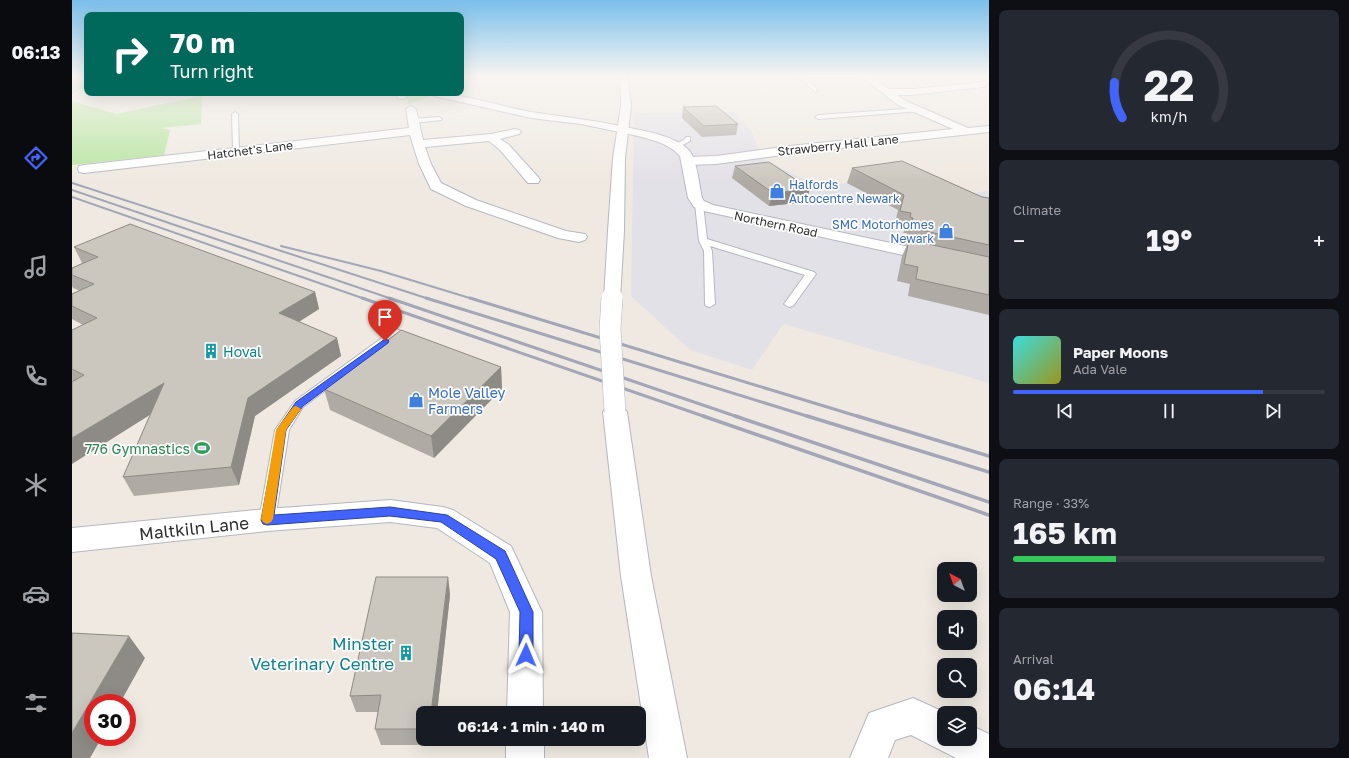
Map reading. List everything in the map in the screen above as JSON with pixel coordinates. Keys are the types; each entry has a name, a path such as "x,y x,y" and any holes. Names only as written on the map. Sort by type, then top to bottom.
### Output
{"street":[{"path":"410,111 418,119 491,137 504,147 533,180"},
{"name":"Hatchet's Lane","path":"84,169 236,152 418,119 424,111"},
{"path":"517,111 623,134 669,147 675,147 684,152 694,198 699,204"},
{"path":"624,111 623,134 619,157 610,329 615,412 636,576 668,758"},
{"path":"922,111 967,131"},
{"path":"418,119 425,164 436,186 471,203 564,235 578,237"},
{"name":"Strawberry Hall Lane","path":"687,161 716,160 790,150 989,129"},
{"path":"491,137 515,132"},
{"name":"Northern Road","path":"699,204 729,214 989,269"},
{"name":"Maltkiln Lane","path":"72,540 267,520 390,511 443,518 501,555 526,612 525,706"},
{"path":"869,758 882,726 928,724"},
{"path":"525,746 525,758"},
{"path":"972,746 989,754"}],"lane":[{"path":"818,117 899,111"},
{"path":"235,114 236,152"},
{"path":"418,119 439,119"},
{"path":"675,147 688,140 688,138"},
{"path":"699,204 703,241 708,250 710,304"},
{"path":"703,241 811,274 789,304"},
{"path":"267,520 282,430 290,417 299,404 397,332"}],"shaded area":[{"path":"734,112 751,131 763,159 819,187 911,173 958,195 989,191 989,383 783,324 752,370 690,350 631,296 634,113"}],"green space":[{"path":"72,111 107,111 116,114 129,111 201,111 201,124 161,128 170,130 164,155 72,165"}],"building":[{"path":"688,111 723,111 738,124 704,126"},
{"path":"902,161 982,197 989,198 989,245 911,228 913,218 910,217 911,213 900,211 904,195 852,168"},
{"path":"769,162 810,189 773,193 735,166"},
{"path":"130,224 315,292 279,313 337,338 248,398 231,467 123,477 164,383 72,438 72,382 84,375 72,369 72,330 97,318 72,306 72,294 94,284 72,275 72,268 98,257 74,247"},
{"path":"909,240 989,257 989,295 916,279 918,267 904,264"},
{"path":"401,330 501,367 431,436 324,389"},
{"name":"Minster Veterinary Centre","path":"376,577 448,577 432,706 416,706 416,729 375,729 381,695 350,696"},
{"path":"72,633 129,636 95,694 84,694 84,713 72,733"}],"railway":[{"path":"72,183 429,299"},
{"path":"72,190 392,299"},
{"path":"72,197 365,299"},
{"path":"281,246 381,271 473,299"},
{"path":"362,298 706,417"},
{"path":"389,298 738,417"},
{"path":"426,298 810,417"},
{"path":"470,298 860,417"},
{"path":"703,416 989,515"},
{"path":"735,416 989,502"},
{"path":"807,416 989,472"},
{"path":"857,416 989,456"}],"slow traffic":[{"path":"267,519 282,430 296,409"}],"place":[{"name":"Halfords Autocentre Newark","path":"777,191"},
{"name":"SMC Motorhomes Newark","path":"946,231"},
{"name":"Hoval","path":"211,351"},
{"name":"Mole Valley Farmers","path":"416,400"},
{"name":"776 Gymnastics","path":"202,448"},
{"name":"Minster Veterinary Centre","path":"406,653"}],"route":[{"path":"385,341 299,404 282,430 267,520 390,511 443,518 501,555 526,612 526,655"}]}
